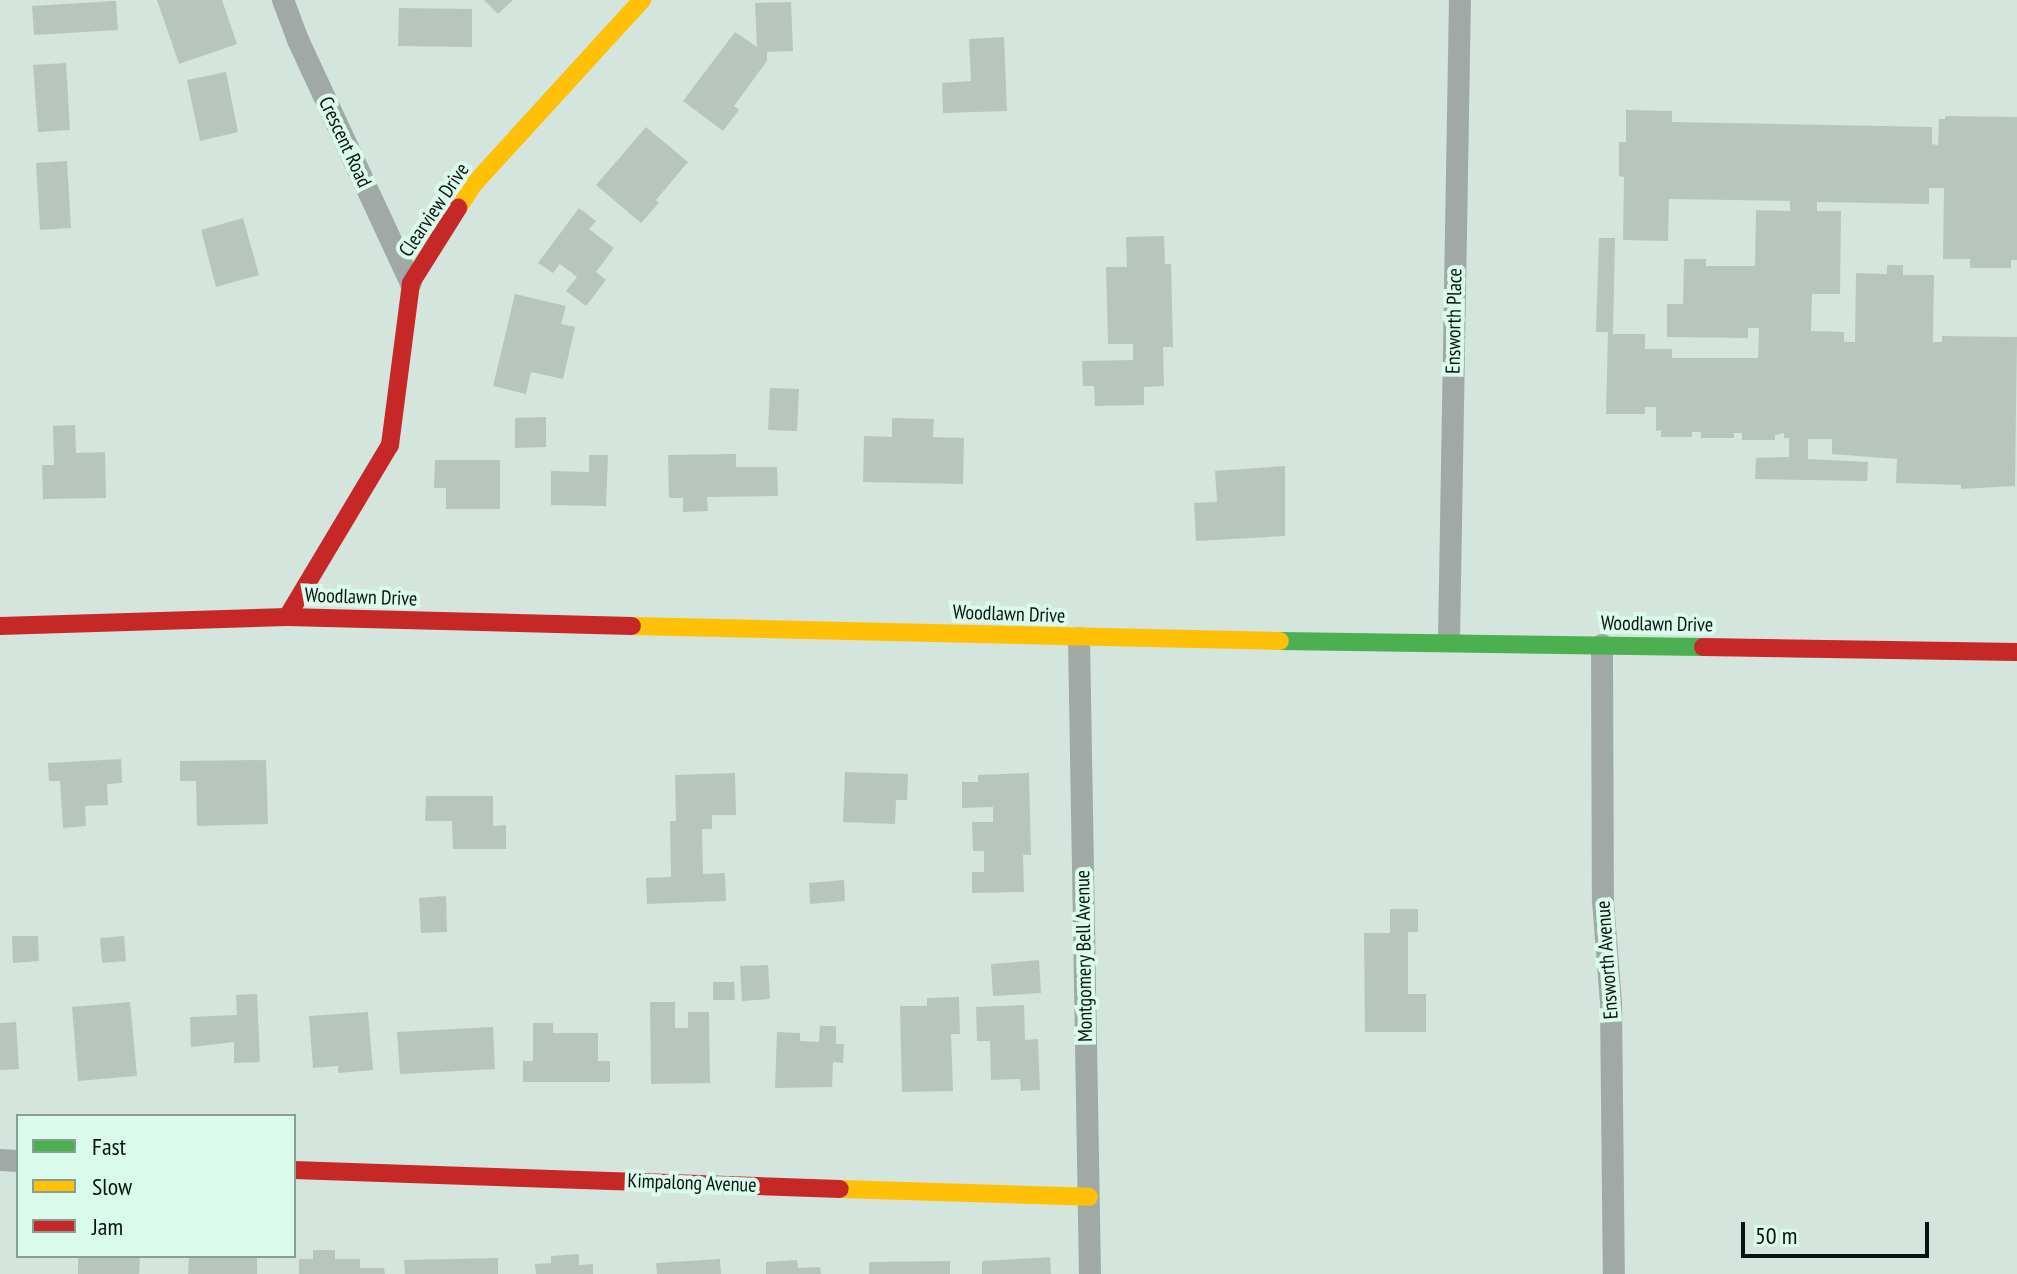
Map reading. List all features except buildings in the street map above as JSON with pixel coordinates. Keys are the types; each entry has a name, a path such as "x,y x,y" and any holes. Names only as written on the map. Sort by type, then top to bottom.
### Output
{"main road":[{"name":"Clearview Drive","path":"287,617 390,445 411,283 473,185 642,0"},
{"name":"Woodlawn Drive","path":"0,626 287,617 1079,638 1449,641 2017,652"},
{"name":"Kimpalong Avenue","path":"296,1170 1089,1197"}],"street":[{"name":"Crescent Road","path":"283,0 411,283"},
{"name":"Ensworth Place","path":"1449,641 1460,0"},
{"name":"Montgomery Bell Avenue","path":"1079,638 1090,1274"},
{"name":"Ensworth Avenue","path":"1602,645 1603,901 1611,1003 1614,1274"}],"traffic: fast":[{"path":"1280,641 1703,647"}],"traffic: slow":[{"path":"458,208 473,185 642,0"},
{"path":"632,626 1280,641"},
{"path":"840,1189 1089,1197"}],"traffic: jam":[{"path":"287,617 390,445 411,283 458,208"},
{"path":"0,626 287,617 632,626"},
{"path":"1703,647 2017,652"},
{"path":"296,1170 840,1189"}]}
